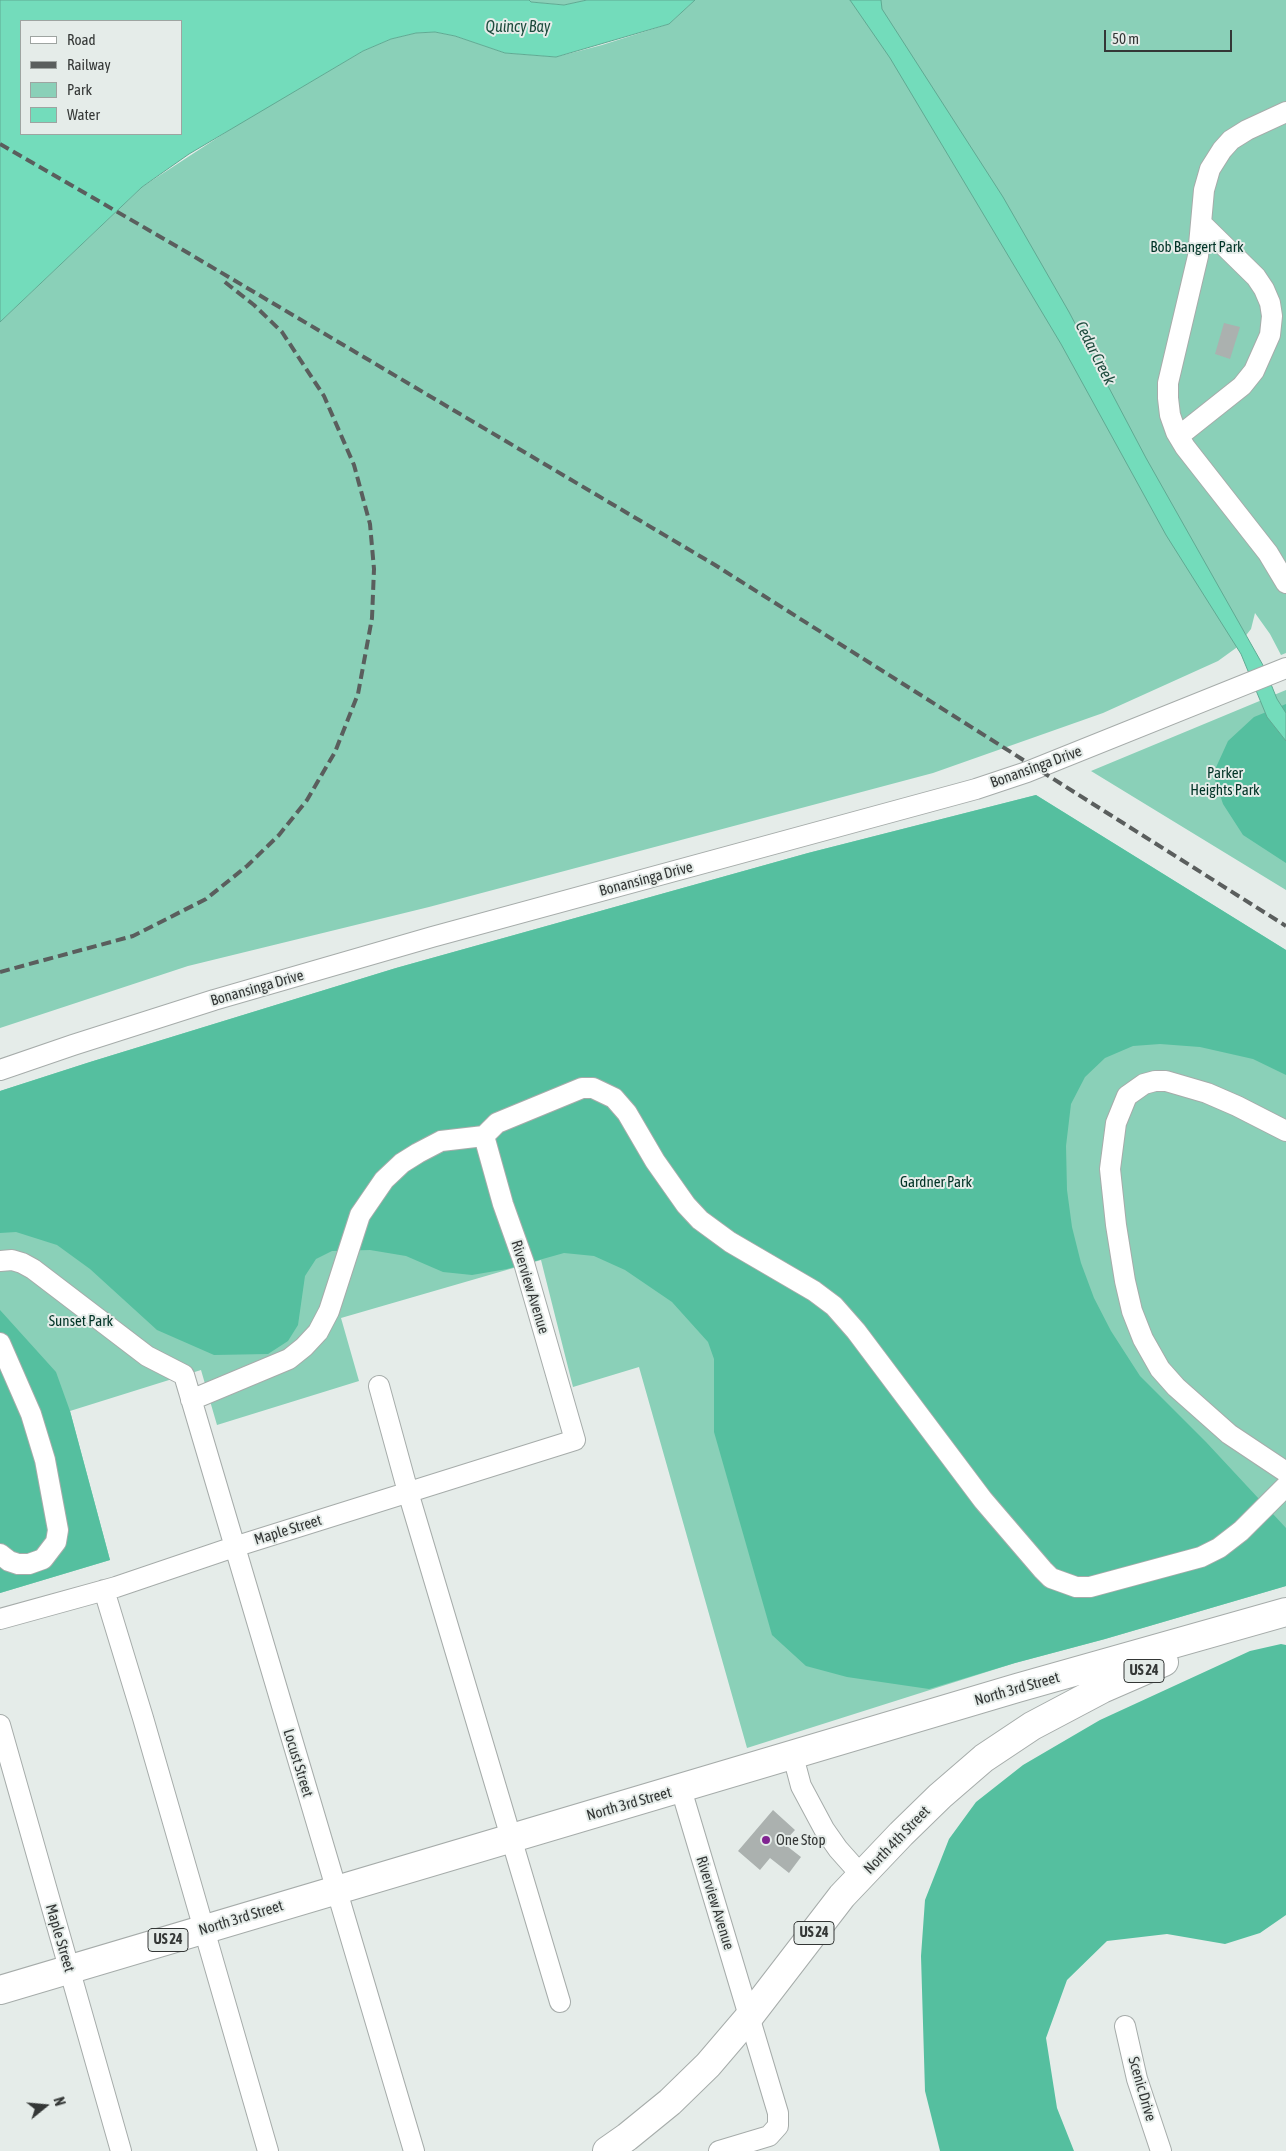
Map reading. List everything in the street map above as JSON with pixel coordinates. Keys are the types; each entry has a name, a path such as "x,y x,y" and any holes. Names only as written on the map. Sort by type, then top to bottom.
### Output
{"highway":[{"name":"US 24","path":"1259,1620 1286,1612"},
{"name":"North 3rd Street","path":"0,1990 1017,1688 1259,1620"},
{"name":"North 4th Street","path":"607,2151 627,2138 670,2102 708,2065 749,2017 842,1896 940,1796 984,1758 1032,1726 1102,1690 1259,1620"}],"street":[{"path":"1286,112 1247,130 1231,140 1210,169 1204,190 1198,256 1168,383 1170,415 1179,436 1268,553 1286,583"},
{"path":"1179,436 1242,386 1254,371 1270,335 1272,316 1270,303 1264,290 1256,277 1202,224"},
{"name":"Bonansinga Drive","path":"0,1070 205,1003 422,940 976,789 1027,772 1286,668"},
{"path":"1286,1131 1207,1093 1166,1081 1155,1081 1144,1084 1127,1096 1116,1123 1110,1168 1116,1225 1125,1281 1132,1310 1143,1339 1160,1368 1176,1387 1230,1434 1286,1472"},
{"path":"191,1400 289,1359 318,1332 330,1311 360,1215 384,1180 418,1153 441,1141 484,1136 497,1122 582,1088 598,1090 614,1098 627,1113 655,1161 686,1205 700,1220 730,1242 814,1291 834,1306 856,1331 983,1500 1043,1570 1062,1583 1076,1587 1101,1586 1201,1558 1219,1548 1240,1531 1286,1486"},
{"name":"Riverview Avenue","path":"484,1136 503,1204 524,1263 575,1440"},
{"name":"Locust Street","path":"0,1261 12,1260 33,1269 147,1356 184,1375 414,2151"},
{"path":"0,1343 31,1414 45,1460 58,1530 56,1542 44,1558 29,1564 18,1564 9,1561 0,1554"},
{"path":"379,1386 408,1492 560,2002"},
{"name":"Maple Street","path":"0,1619 104,1590 234,1547 575,1440"},
{"path":"104,1590 143,1718 268,2151"},
{"name":"Maple Street","path":"0,1725 120,2151"},
{"path":"793,1756 801,1786 824,1829 838,1849 862,1876"},
{"name":"Riverview Avenue","path":"680,1789 778,2113 778,2126 769,2136 719,2151"},
{"name":"Scenic Drive","path":"1125,2026 1137,2079 1161,2151"}],"green space":[{"path":"529,0 587,0 564,5 531,2"},
{"name":"Bob Bangert Park","path":"695,0 1286,0 1286,653 1281,655 1270,634 1255,613 1251,629 1236,648 1218,661 1103,713 933,773 429,907 188,966 0,1028 0,322 142,187 240,123 363,51 391,39 416,33 435,32 455,36 505,53 556,57 669,24"},
{"name":"Parker Heights Park","path":"1286,690 1286,890 1091,771"},
{"path":"1286,704 1286,863 1243,835 1223,804 1213,774 1228,741 1254,717"},
{"name":"Gardner Park","path":"1036,795 1286,950 1286,1586 1105,1639 1015,1663 747,1748 639,1367 573,1387 541,1260 341,1318 359,1381 217,1425 201,1370 70,1411 110,1560 0,1593 0,1091 396,968 808,853"},
{"name":"Gardner Park","path":"1036,795 1286,950 1286,1075 1253,1059 1200,1047 1160,1044 1133,1046 1105,1058 1085,1077 1071,1104 1066,1146 1067,1190 1072,1227 1081,1263 1094,1298 1111,1331 1140,1376 1206,1442 1286,1528 1286,1586 929,1689 847,1677 806,1666 772,1635 714,1432 714,1359 708,1342 672,1302 625,1270 594,1256 564,1253 507,1269 472,1275 443,1272 406,1256 370,1250 332,1251 316,1259 305,1276 298,1325 288,1341 268,1354 214,1355 157,1330 90,1269 57,1245 16,1232 0,1233 0,1091 396,968 808,853"},
{"path":"0,1310 56,1372 70,1411 110,1560 0,1593"},
{"path":"1281,1644 1286,1645 1286,1915 1260,1933 1225,1944 1167,1934 1107,1941 1067,1980 1046,2038 1057,2108 1074,2151 940,2151 925,2091 921,1956 925,1900 949,1839 976,1802 1023,1765 1100,1720 1250,1651"}],"water":[{"name":"Quincy Bay","path":"0,0 529,0 531,2 564,5 587,0 695,0 669,24 556,57 505,53 455,36 435,32 416,33 391,39 363,51 189,154 142,187 0,322"},
{"path":"850,0 881,0 882,9 1003,197 1069,312 1146,458 1264,667 1277,699 1286,713 1286,741 1267,717 1241,654 1166,535 1061,344 890,58"}],"building":[{"path":"1224,323 1240,327 1230,359 1215,354"},
{"name":"One Stop","path":"773,1810 795,1830 783,1843 801,1857 789,1873 770,1858 760,1870 738,1851"}],"railway":[{"path":"0,144 178,247 715,565 1286,926"},
{"path":"0,972 133,936 206,899 247,866 279,835 307,800 335,752 358,694 372,618 374,569 370,524 354,465 324,396 282,332 254,305 221,279"}],"place":[{"name":"One Stop","path":"766,1840"}],"water label":[{"name":"Cedar Creek","path":"1095,353"}],"park label":[{"name":"Sunset Park","path":"81,1321"}]}
